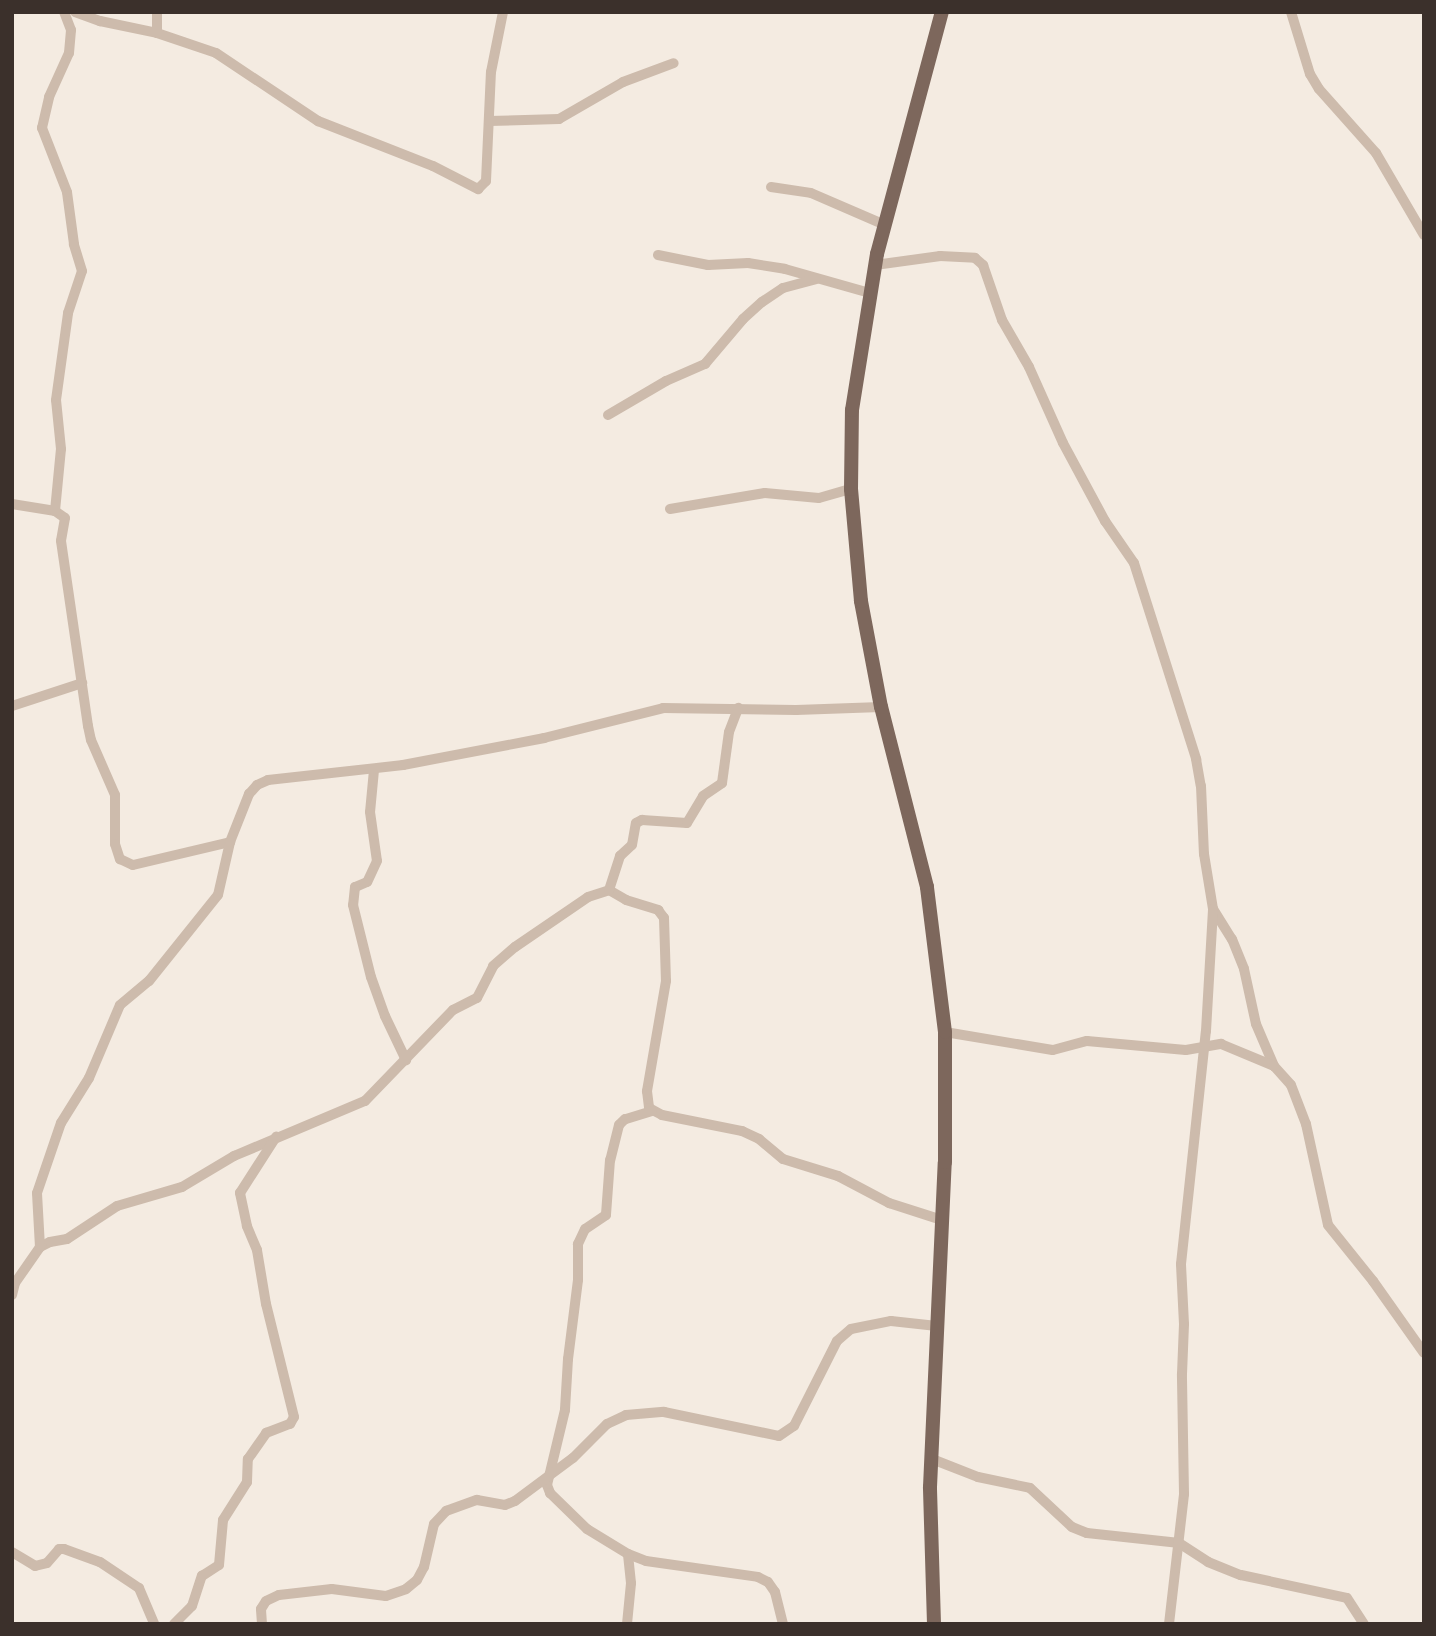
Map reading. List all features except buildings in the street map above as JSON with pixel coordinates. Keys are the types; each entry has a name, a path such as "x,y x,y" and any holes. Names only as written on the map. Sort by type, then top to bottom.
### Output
{"main road":[{"path":"934,1624 932,1459 942,1220 945,1032 927,887 881,707 861,601 851,489 852,410 875,265 942,12"}],"street":[{"path":"55,512 61,449 56,400 68,313 82,271 74,244 67,192 42,128 49,97 69,53 71,30 64,12"},
{"path":"75,12 100,21 157,33 221,55 318,121 433,166 474,189 482,188 486,181 491,72 502,12"},
{"path":"157,12 157,33"},
{"path":"1291,12 1310,74 1319,89 1376,153 1424,235"},
{"path":"489,121 559,119 623,82 674,63"},
{"path":"771,187 811,193 885,225"},
{"path":"658,255 708,265 748,263 870,293"},
{"path":"875,265 940,256 975,258 983,265 1002,320 1029,367 1063,443 1105,521 1134,564 1196,759 1201,786 1204,854 1213,909 1204,1048 1181,1264 1184,1324 1184,1494 1170,1624"},
{"path":"608,415 666,381 705,364 743,319 762,302 783,288 816,278"},
{"path":"670,509 765,493 818,498 851,489"},
{"path":"12,504 55,512 65,518 61,541 91,740 116,795 115,844 120,859 133,865 230,842"},
{"path":"12,706 82,683"},
{"path":"40,1247 37,1193 61,1123 89,1078 120,1005 149,981 221,890 230,842 249,794 264,781 374,769 544,737 663,708 796,710 881,707"},
{"path":"609,890 620,856 632,845 636,822 642,820 687,823 703,796 722,783 729,732 738,708"},
{"path":"374,769 370,812 377,861 367,883 355,887 353,905 371,977 385,1016 406,1060"},
{"path":"12,1295 15,1283 40,1247 50,1241 67,1239 117,1206 190,1183 234,1156 276,1136 358,1106 453,1010 477,998 493,966 515,947 588,897 609,890 626,900 658,910 664,918 666,981 646,1102 652,1111"},
{"path":"1213,909 1231,939 1244,969 1256,1024 1275,1066 1291,1085 1306,1124 1318,1166 1328,1225 1373,1281 1424,1353"},
{"path":"945,1032 1053,1050 1087,1041 1160,1049 1204,1048 1221,1044 1275,1066"},
{"path":"783,1624 775,1592 768,1582 758,1577 699,1571 646,1561 587,1529 550,1493 548,1476 565,1410 578,1280 578,1244 585,1229 606,1215 610,1160 619,1125 625,1119 652,1111 742,1131 759,1139 783,1159 838,1176 889,1203 942,1220"},
{"path":"174,1624 191,1606 202,1576 219,1565 223,1520 247,1482 247,1459 266,1433 290,1424 294,1417 266,1304 257,1250 247,1226 240,1193 276,1136"},
{"path":"262,1624 261,1609 266,1601 279,1595 332,1589 386,1596 406,1589 417,1580 424,1567 434,1524 446,1511 477,1500 505,1505 573,1458 607,1424 626,1415 664,1412 779,1436 794,1426 837,1341 851,1329 891,1321 937,1326"},
{"path":"932,1459 978,1477 1030,1488 1072,1527 1087,1533 1179,1543 1208,1562 1241,1575 1347,1598 1364,1624"},
{"path":"12,1552 35,1566 47,1563 59,1549 100,1562 139,1588 154,1624"},
{"path":"627,1624 631,1583 628,1553"}]}
